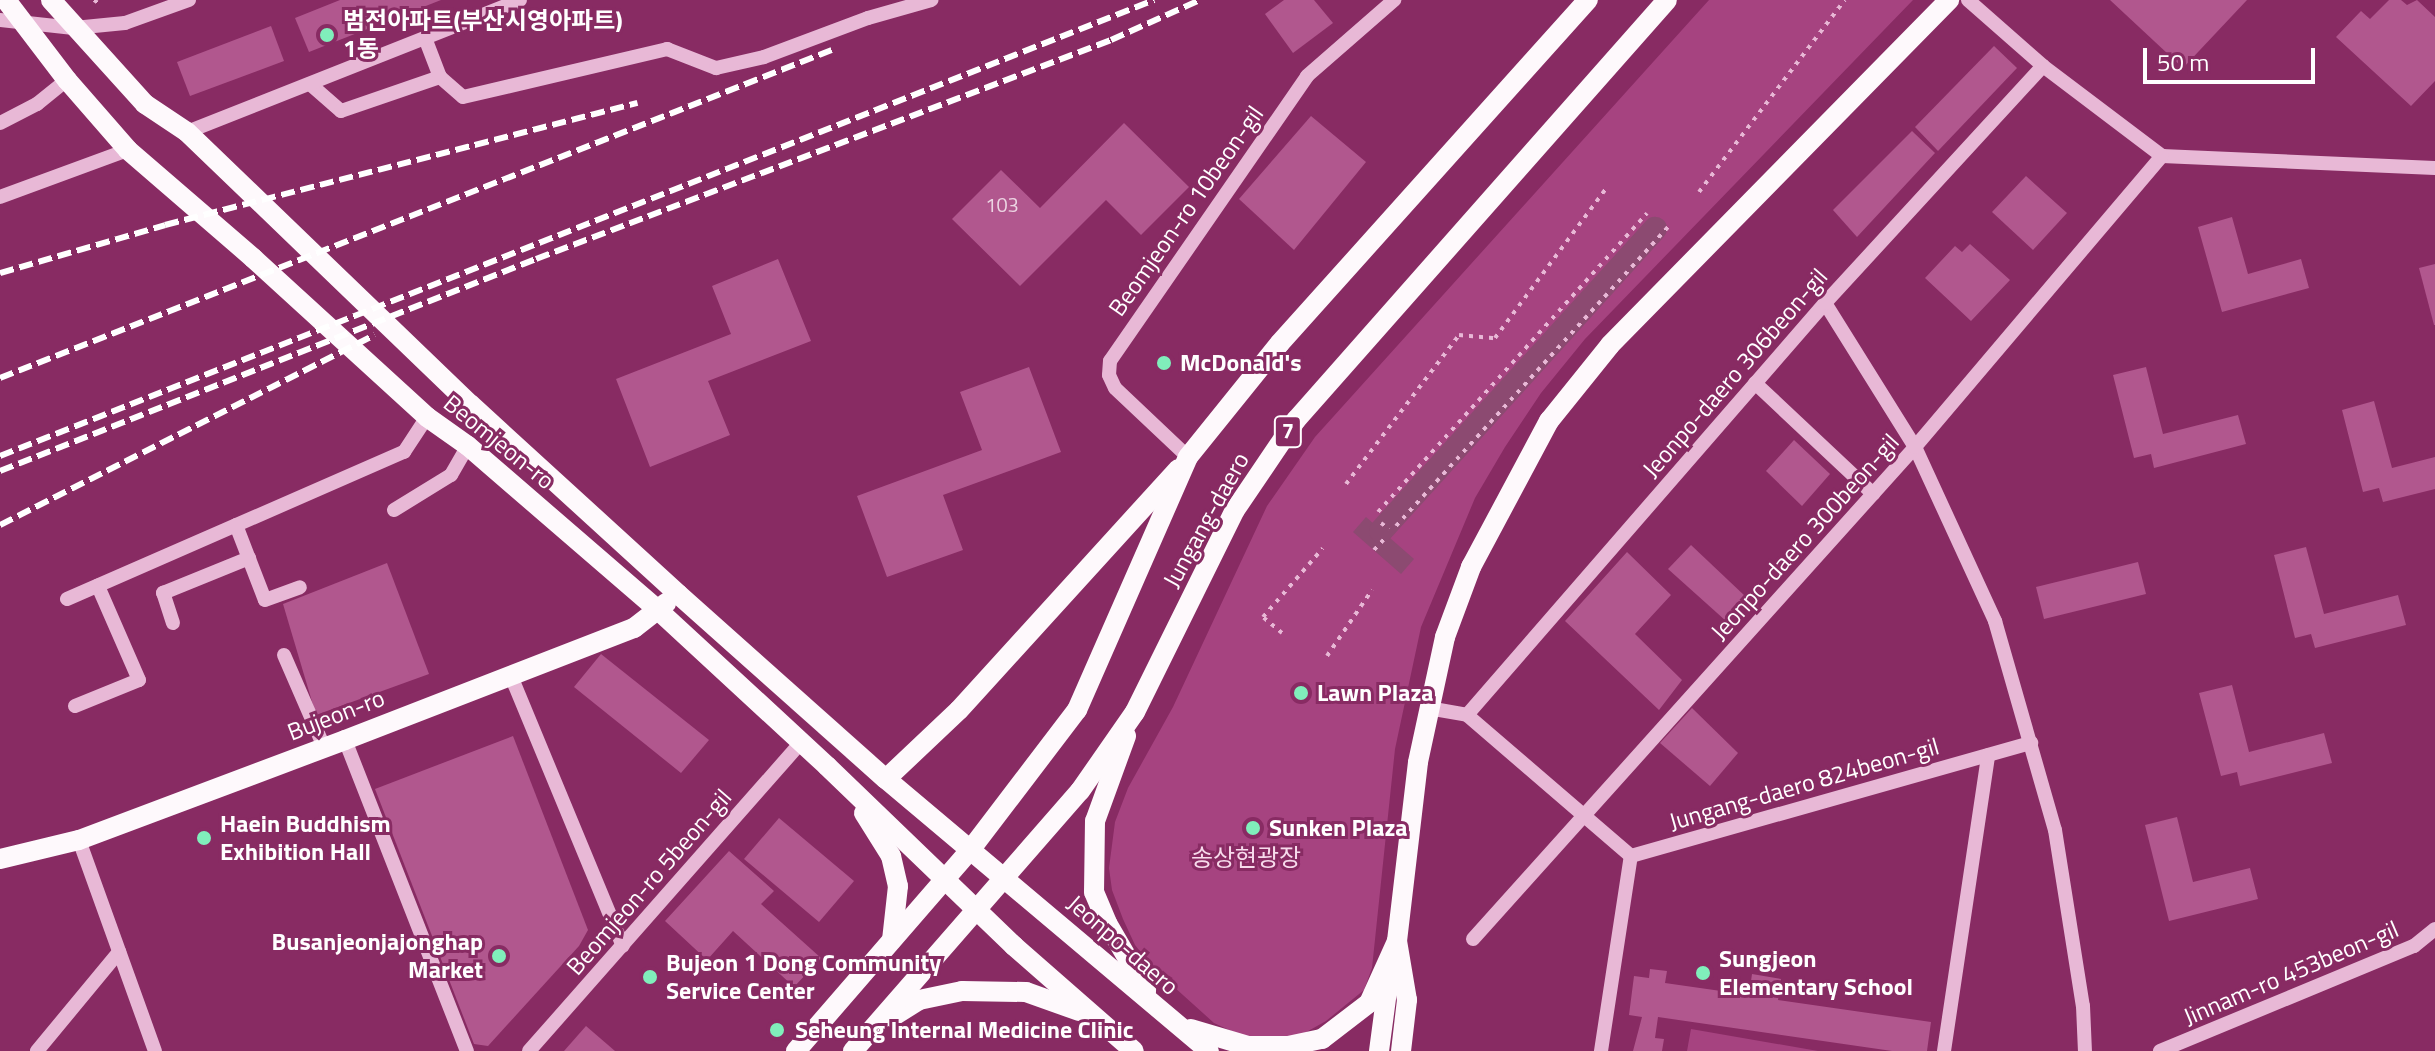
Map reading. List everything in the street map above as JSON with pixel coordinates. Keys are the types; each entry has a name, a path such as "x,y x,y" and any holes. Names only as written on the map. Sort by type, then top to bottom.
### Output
{"main road":[{"name":"Beomjeon-ro","path":"6,0 67,80 128,150 253,258 427,417 468,446 658,610 848,785 976,910"},
{"name":"Beomjeon-ro","path":"51,0 145,104 187,132 470,404 886,779 1004,877"},
{"name":"Jungang-daero","path":"796,1051 971,849 1077,710 1188,457 1280,343 1588,0"},
{"name":"Jungang-daero","path":"853,1051 1080,791 1135,712 1235,510 1296,420 1667,0"},
{"path":"1379,1051 1428,708 1445,637 1471,567 1549,421 1610,345 1949,0"},
{"path":"886,779 959,710 1188,457"},
{"name":"Bujeon-ro","path":"0,859 79,840 634,628 678,594"},
{"path":"1135,712 1095,821 1094,892 1107,923 1164,1014 1248,1046 1288,1046 1322,1039 1369,1003 1397,941"},
{"path":"848,785 891,856 898,886 897,918 891,943"},
{"name":"Jeonpo-daero","path":"1004,877 1209,1051"},
{"path":"976,910 1134,1051"},
{"path":"1397,941 1407,1000 1401,1051"},
{"path":"872,1030 919,1000 962,991 1026,992 1098,1019"}],"street":[{"path":"0,20 74,28 125,23 189,0"},
{"path":"187,132 520,0"},
{"path":"425,38 440,77 463,97 667,49 716,68 764,57 868,18 931,0"},
{"name":"Beomjeon-ro 10beon-gil","path":"1188,457 1115,388 1109,375 1110,361 1307,76 1394,0"},
{"path":"1968,0 2043,66 2162,156 2435,168"},
{"name":"Jeonpo-daero 306beon-gil","path":"1467,715 1825,303 2043,66"},
{"path":"310,84 341,111 440,77"},
{"path":"0,123 37,104 67,80"},
{"path":"0,197 128,150"},
{"name":"Jeonpo-daero 300beon-gil","path":"1473,939 1915,447 2162,156"},
{"path":"1825,303 1915,447 1995,621 2055,830 2083,1006 2085,1051"},
{"path":"1755,383 1873,494"},
{"path":"67,599 404,452 427,417"},
{"path":"394,510 451,475 468,446"},
{"path":"236,525 265,600 300,587"},
{"path":"173,623 163,593 212,579 249,558"},
{"path":"75,706 139,680 98,586"},
{"path":"284,655 324,747"},
{"path":"511,676 623,946"},
{"path":"1428,708 1467,715 1631,856 1601,1051"},
{"path":"345,740 467,1051"},
{"name":"Beomjeon-ro 5beon-gil","path":"529,1051 801,743"},
{"name":"Jungang-daero 824beon-gil","path":"1631,856 2031,743"},
{"path":"1944,1051 1988,755"},
{"path":"79,840 155,1051"},
{"name":"Jinnam-ro 453beon-gil","path":"2160,1051 2414,946 2435,929"},
{"path":"37,1051 119,952"}],"path":[{"path":"1699,192 1845,0"},
{"path":"1346,484 1459,335 1495,338 1607,187"},
{"path":"1378,512 1647,213"},
{"path":"1396,526 1668,227"},
{"path":"1381,523 1389,529"},
{"path":"1374,550 1387,536"},
{"path":"1282,633 1263,617 1323,548"},
{"path":"1327,656 1372,590"}],"green space":[{"name":"송상현광장","path":"1709,0 1913,0 1585,339 1541,393 1475,498 1421,627 1395,749 1372,968 1364,990 1326,1021 1301,1035 1270,1040 1240,1035 1214,1023 1153,968 1135,945 1112,890 1109,868 1115,822 1128,788 1173,707 1267,506 1315,437"},
{"path":"1691,1029 1818,1051 1687,1051"}],"shaded area":[{"path":"1366,517 1414,559 1401,574 1353,532"}],"building":[{"name":"범전아파트(부산시영아파트) 1동","path":"340,0 441,0 309,52 295,18"},
{"path":"1284,0 1314,0 1333,23 1293,53 1265,14"},
{"path":"2110,0 2247,0 2183,68"},
{"path":"2389,0 2401,0 2407,5 2417,0 2435,17 2435,81 2411,106 2336,37 2361,11 2370,19"},
{"path":"271,26 284,61 190,96 177,62"},
{"path":"1994,46 2017,68 1938,151 1915,127"},
{"path":"1311,116 1366,162 1294,250 1239,199"},
{"path":"1124,123 1189,187 1141,235 1106,200 1020,286 952,219 1001,170 1040,208"},
{"path":"1912,131 1935,153 1857,237 1833,210"},
{"path":"2026,176 2067,213 2033,250 1992,212"},
{"path":"2232,217 2248,274 2301,259 2309,288 2222,312 2198,227"},
{"path":"1970,244 2010,280 1971,321 1925,278 1955,246 1962,252"},
{"path":"778,259 811,341 708,381 730,435 650,467 616,379 731,334 712,286"},
{"path":"2435,264 2435,325 2434,325 2419,268"},
{"path":"1029,367 1061,452 943,495 963,550 887,577 857,496 982,450 960,392"},
{"path":"2146,367 2163,434 2238,415 2246,444 2154,468 2151,454 2134,458 2113,375"},
{"path":"2374,401 2392,468 2435,457 2435,489 2383,502 2379,488 2363,492 2342,410"},
{"path":"1794,440 1830,474 1802,506 1766,471"},
{"path":"1691,545 1746,597 1726,621 1668,569"},
{"path":"2306,547 2324,614 2398,595 2406,625 2315,648 2311,634 2295,638 2274,555"},
{"path":"1627,552 1671,595 1635,634 1682,680 1659,710 1565,621"},
{"path":"2138,562 2146,594 2044,619 2036,587"},
{"path":"387,563 429,674 316,715 283,604"},
{"path":"601,654 709,740 681,773 574,687"},
{"path":"2232,685 2249,752 2324,733 2332,763 2240,786 2237,772 2221,776 2199,693"},
{"path":"1692,708 1738,753 1710,786 1660,743"},
{"path":"513,736 588,930 579,946 488,1046 474,1044 375,789"},
{"path":"2177,817 2193,882 2250,868 2258,899 2169,921 2145,825"},
{"path":"779,818 854,881 819,922 744,859"},
{"path":"729,851 774,891 761,904 821,958 794,987 733,931 707,960 665,921"},
{"path":"1650,969 1667,971 1665,983 1749,995 1752,974 1781,979 1778,1000 1931,1022 1927,1051 1892,1051 1658,1017 1655,1038 1664,1039 1662,1051 1633,1051 1642,1017 1629,1015 1634,976 1649,978"},
{"path":"586,1026 615,1051 564,1051"}],"waterway":[{"path":"1381,531 1655,229"}],"railway":[{"path":"0,456 1154,0"},
{"path":"0,471 536,259 1111,40 1200,0"},
{"path":"0,378 832,50"},
{"path":"0,273 165,225 638,103"},
{"path":"0,525 375,335"}],"place":[{"name":"범전아파트(부산시영아파트) 1동","path":"327,35"},
{"name":"McDonald's","path":"1164,363"},
{"name":"Lawn Plaza","path":"1301,693"},
{"name":"Sunken Plaza","path":"1253,828"},
{"name":"Haein Buddhism Exhibition Hall","path":"204,838"},
{"name":"Busanjeonjajonghap Market","path":"499,956"},
{"name":"Sungjeon Elementary School","path":"1703,973"},
{"name":"Bujeon 1 Dong Community Service Center","path":"650,977"},
{"name":"Seheung Internal Medicine Clinic","path":"777,1030"}]}
